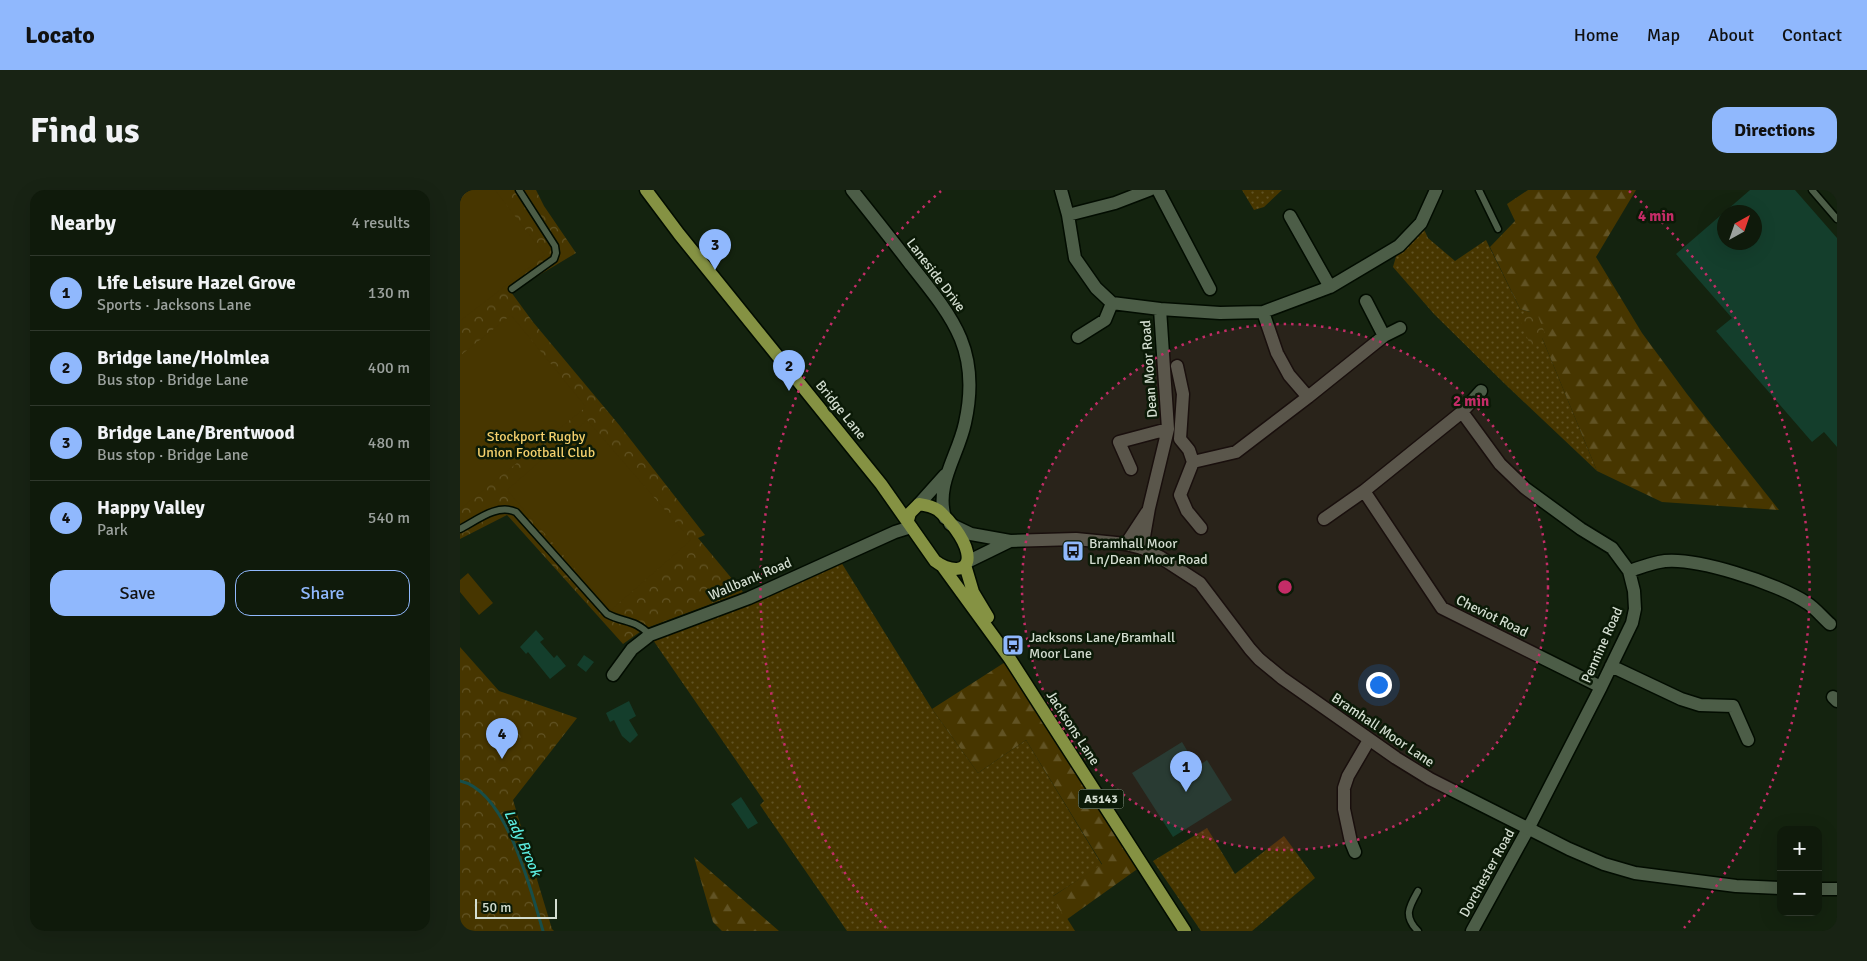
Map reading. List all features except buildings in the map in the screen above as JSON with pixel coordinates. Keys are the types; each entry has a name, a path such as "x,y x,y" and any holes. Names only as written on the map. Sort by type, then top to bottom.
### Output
{"main road":[{"name":"Bridge Lane","path":"646,190 678,234 882,484 935,561 943,567"},
{"name":"Bridge Lane","path":"882,484 918,505 928,505 938,510 948,521"},
{"path":"909,523 910,513 918,505"},
{"name":"Jacksons Lane","path":"948,521 964,542 968,553 966,563 973,592 1016,668"},
{"path":"943,567 952,570 960,569 966,563"},
{"name":"Jacksons Lane","path":"943,567 1016,668 1185,931"}],"street":[{"name":"Laneside Drive","path":"852,190 943,305 957,329 966,355 971,380 970,400 964,428 945,475 942,506 948,521"},
{"path":"1061,190 1076,258 1096,288 1112,303 1160,309"},
{"path":"1068,215 1115,203 1149,190"},
{"path":"1158,190 1210,289"},
{"name":"Dean Moor Road","path":"1142,548 1149,508 1168,429 1160,309 1220,313 1263,312 1330,287 1400,246 1421,223 1436,190"},
{"path":"1290,216 1330,287"},
{"path":"1366,301 1384,336"},
{"path":"1078,337 1105,320 1112,303"},
{"path":"1263,312 1277,353 1289,375 1308,397"},
{"path":"1193,462 1236,452 1384,336 1400,328"},
{"path":"1177,366 1183,394 1180,439 1189,450 1193,462 1180,496 1187,511 1201,528"},
{"path":"1324,519 1364,491 1462,412 1481,391"},
{"name":"Pennine Road","path":"1462,412 1500,464 1525,488 1581,529 1612,548 1629,571 1634,591 1635,609 1632,622 1528,829"},
{"path":"1132,469 1119,442 1168,429"},
{"name":"Laneside Drive","path":"918,505 945,475"},
{"name":"Cheviot Road","path":"1364,491 1442,608 1601,687"},
{"name":"Dean Moor Road","path":"1126,544 1149,508"},
{"name":"Bramhall Moor Lane","path":"948,521 971,534 1010,541 1076,539 1126,544 1142,548 1160,557 1200,583 1259,659 1282,678 1369,740 1430,779 1528,829 1604,864 1635,873 1736,886 1777,888"},
{"name":"Wallbank Road","path":"613,675 632,649 650,635 749,598 895,532 909,523"},
{"name":"Bramhall Moor Lane","path":"966,563 1010,541"},
{"path":"1629,571 1660,561 1689,562 1733,572 1778,588 1807,603 1830,624"},
{"path":"1611,666 1681,699 1700,705 1733,706 1748,740"},
{"path":"1355,852 1344,809 1344,788 1348,776 1369,740"},
{"name":"Dorchester Road","path":"1472,931 1528,829"},
{"path":"1822,889 1837,889"}],"lane":[{"path":"512,289 554,259 556,253 555,246 518,190"},
{"path":"1478,190 1498,229"},
{"path":"1812,190 1837,219"},
{"path":"460,529 496,510 503,508 516,512 607,614 638,624 650,635"},
{"path":"1418,890 1410,905 1408,914 1412,925 1418,931"}],"green space":[{"name":"Stockport Rugby Union Football Club","path":"460,190 536,190 544,206 576,253 511,292 533,322 620,426 705,535 698,538 743,592 644,629 623,644 507,515 460,539"},
{"path":"460,190 495,190 545,255 460,321"},
{"path":"1242,190 1282,190 1264,207 1254,210"},
{"path":"1528,190 1636,190 1596,257 1642,333 1687,394 1779,510 1662,502 1597,471 1543,340 1534,313 1520,309 1490,247 1515,221 1507,204"},
{"path":"1421,223 1428,238 1455,261 1486,240 1520,309 1534,313 1543,340 1597,471 1434,314 1393,267 1399,246"},
{"path":"1536,311 1546,336 1531,347 1518,315"},
{"path":"511,315 586,407 460,509 460,356"},
{"path":"587,420 691,540 611,610 507,490"},
{"path":"841,562 932,709 978,773 1026,740 1102,865 1053,896 1075,931 847,931 760,805 764,801 653,640"},
{"path":"468,573 493,603 479,615 460,592 460,580"},
{"path":"460,647 499,691 577,718 513,800 554,931 460,931"},
{"path":"1010,659 1143,865 1066,920 1052,897 1102,864 1026,740 978,773 932,709"},
{"path":"1207,828 1235,874 1284,836 1315,878 1252,931 1201,931 1153,861"},
{"path":"694,857 779,931 722,931 713,922"}],"waterway":[{"name":"Lady Brook","path":"460,781 477,789 491,803 504,822 524,869 543,931"}],"place":[{"name":"Bridge Lane/Brentwood","path":"715,270"},
{"name":"Bridge lane/Holmlea","path":"789,391"},
{"name":"Bramhall Moor Ln/Dean Moor Road","path":"1073,551"},
{"name":"Jacksons Lane/Bramhall Moor Lane","path":"1013,645"},
{"name":"Happy Valley","path":"502,759"},
{"name":"Life Leisure Hazel Grove","path":"1186,792"}]}
